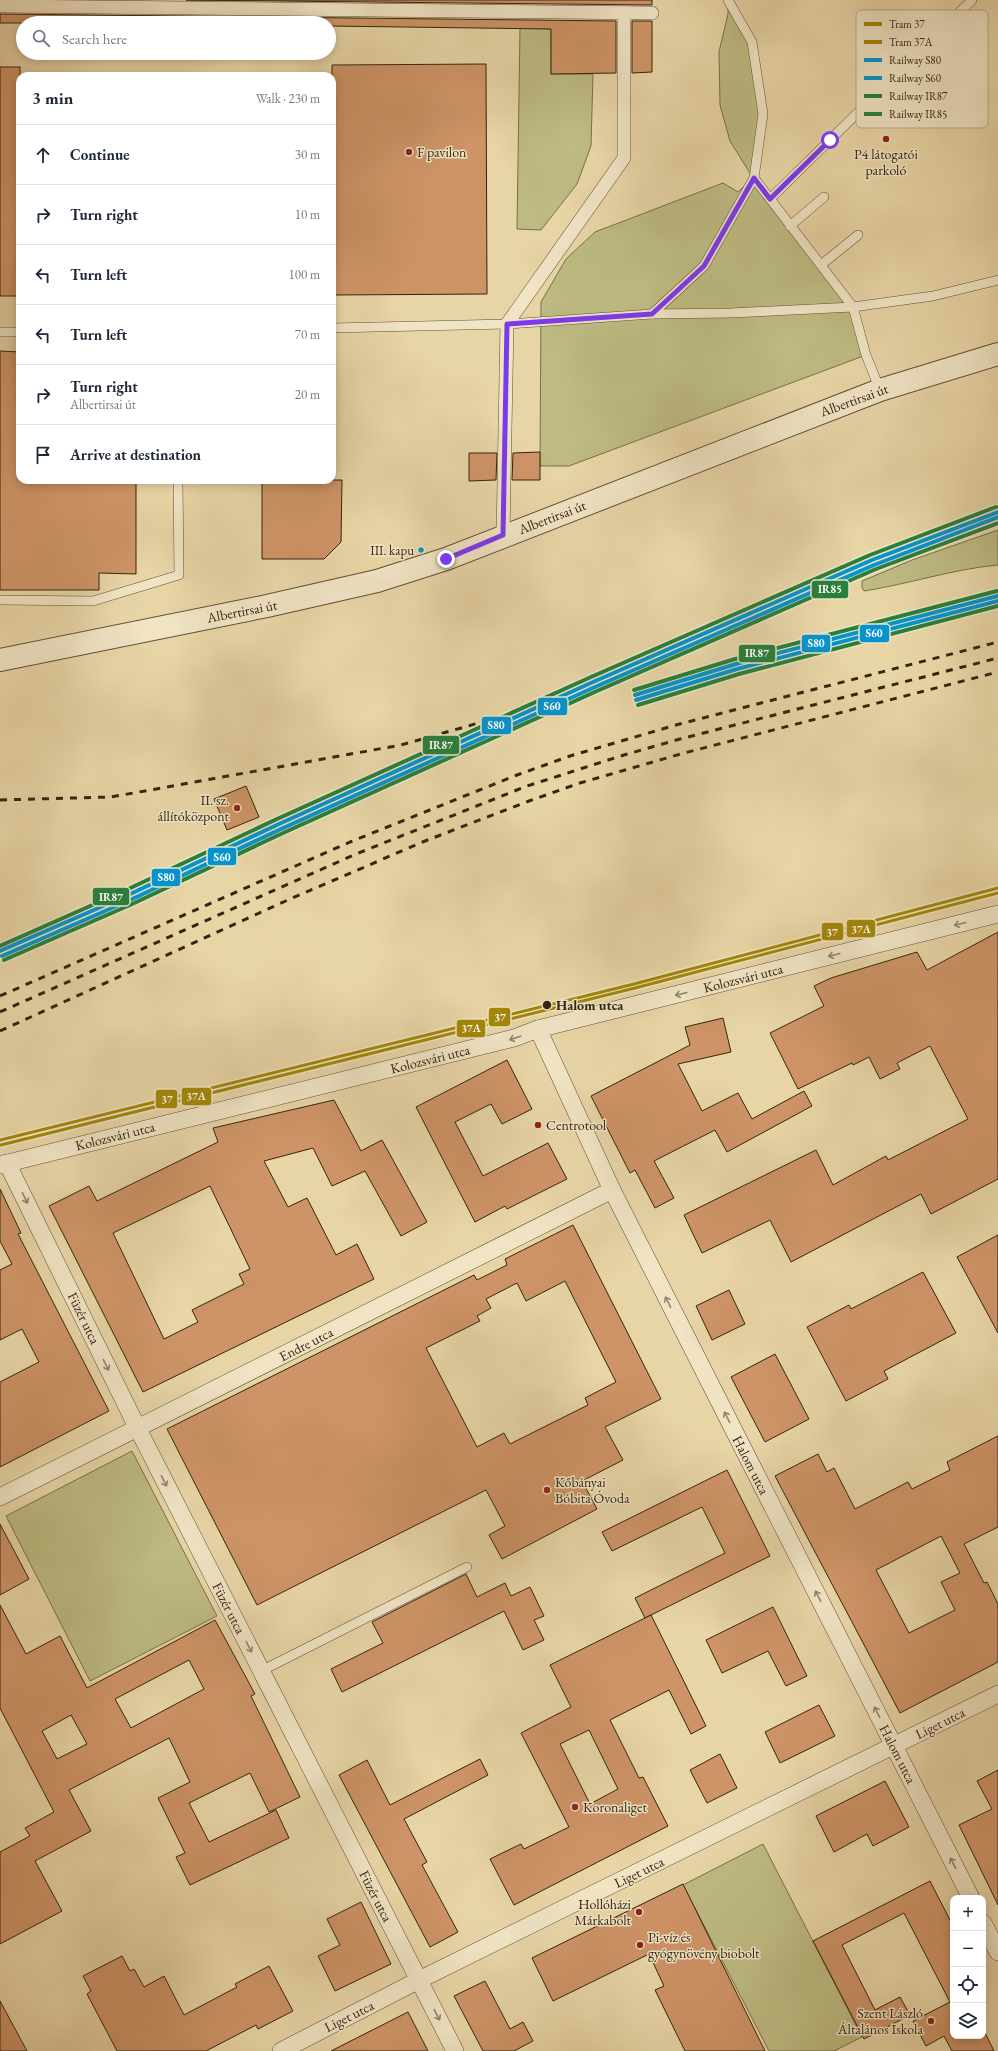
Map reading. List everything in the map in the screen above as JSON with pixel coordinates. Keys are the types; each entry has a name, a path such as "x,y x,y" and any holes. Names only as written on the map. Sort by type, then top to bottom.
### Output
{"street":[{"path":"0,6 652,13"},
{"path":"503,535 507,324 624,158 624,13"},
{"name":"Albertirsai út","path":"0,660 267,606 377,581 446,559 503,535 880,390 998,354"},
{"name":"Kolozsvári utca","path":"4,1164 514,1038 538,1029 998,914"},
{"name":"Halom utca","path":"538,1029 612,1190 969,1895"},
{"name":"Füzér utca","path":"4,1164 455,2051"},
{"name":"Endre utca","path":"0,1497 612,1190"},
{"name":"Liget utca","path":"281,2051 419,1980 998,1694"},
{"path":"986,1929 998,1952"}],"lane":[{"path":"652,314 704,266 754,178 762,114 752,42 729,0"},
{"path":"962,10 972,0"},
{"path":"770,199 856,114"},
{"path":"754,178 853,307 866,355 880,390"},
{"path":"790,226 824,197"},
{"path":"821,265 858,235"},
{"path":"336,328 507,324 652,314 731,313 853,307 933,296 998,280"},
{"path":"0,332 16,332"},
{"path":"0,600 93,601 179,575 178,484"},
{"path":"261,1671 467,1567"}],"shaded area":[{"path":"728,0 752,42 763,114 754,178 853,307 866,355 569,466 540,466 541,302 566,259 595,232 723,183 738,192 753,178 730,141 720,105 719,52 728,14"},
{"path":"520,28 551,29 551,74 593,74 591,146 577,184 541,230 517,229"},
{"path":"998,530 998,565 948,573 898,585 864,591 862,588 862,581 912,560"},
{"path":"132,1451 217,1616 90,1681 6,1516"},
{"path":"763,1844 862,2037 834,2051 769,2051 683,1885"}],"building":[{"path":"186,0 652,0 652,5"},
{"path":"0,14 176,16 16,16 16,23 0,23"},
{"path":"336,18 616,21 616,73 551,74 551,29 336,26"},
{"path":"632,21 652,21 652,72 632,73"},
{"name":"F pavilon","path":"486,64 487,294 336,295 336,72 332,72 332,65"},
{"path":"0,67 20,67 20,72 16,72 16,296 0,296"},
{"path":"0,351 16,352 16,484 136,484 136,574 99,573 99,590 0,590"},
{"path":"540,452 540,480 512,480 513,453"},
{"path":"469,453 497,453 496,480 469,481"},
{"path":"336,480 342,480 341,542 324,559 262,559 262,484 336,484"},
{"name":"II. sz. állítóközpont","path":"246,786 259,817 227,830 214,799"},
{"path":"998,932 998,1179 931,1214 921,1194 791,1262 770,1220 702,1253 684,1215 816,1150 833,1185 886,1156 888,1160 968,1119 930,1046 897,1063 900,1069 880,1079 869,1057 853,1065 852,1063 798,1089 770,1033 824,1006 814,986 831,978 917,952 927,970"},
{"path":"723,1018 731,1052 678,1064 702,1111 738,1093 752,1119 804,1091 812,1106 727,1152 715,1130 654,1161 674,1198 655,1208 635,1170 630,1173 591,1096 690,1045 685,1027"},
{"path":"507,1060 532,1109 502,1124 491,1104 455,1122 483,1176 548,1143 567,1179 507,1209 505,1206 475,1222 416,1107"},
{"path":"334,1100 361,1151 382,1140 427,1222 401,1236 365,1171 332,1186 313,1148 264,1161 288,1207 307,1198 336,1255 357,1244 374,1279 143,1392 49,1206 89,1186 97,1201 218,1142 213,1128","holes":["210,1186 250,1269 239,1274 244,1284 192,1310 198,1322 164,1339 113,1233"]},
{"path":"0,1189 21,1233 18,1234 109,1411 0,1467 0,1382 39,1362 22,1329 0,1340 0,1270 12,1264 0,1241"},
{"path":"573,1225 661,1399 605,1427 623,1460 582,1481 597,1509 502,1559 489,1535 505,1526 486,1490 257,1605 167,1429 474,1275 477,1280 507,1265 505,1259","holes":["565,1281 616,1382 585,1398 588,1405 510,1444 504,1433 477,1447 426,1348 480,1321 477,1316 491,1308 486,1299 517,1283 526,1301"]},
{"path":"998,1235 998,1333 957,1257"},
{"path":"923,1272 956,1333 884,1371 888,1379 846,1401 807,1327 849,1305 851,1309"},
{"path":"729,1290 745,1324 712,1340 696,1306"},
{"path":"775,1354 809,1419 765,1442 731,1377"},
{"path":"998,1436 998,1527 964,1544 984,1583 987,1582 998,1604 998,1662 900,1713 775,1476 818,1454 827,1472 834,1468 855,1509 908,1482 912,1489 950,1470 947,1462","holes":["941,1536 960,1573 941,1582 955,1610 909,1633 876,1570"]},
{"path":"727,1470 770,1556 645,1618 635,1598 725,1553 702,1507 612,1551 602,1532"},
{"path":"0,1524 29,1579 0,1595"},
{"path":"466,1574 477,1597 505,1583 511,1596 530,1587 544,1616 534,1620 544,1640 523,1650 504,1611 342,1692 331,1669 383,1643 372,1622"},
{"path":"0,1605 26,1654 60,1636 87,1688 215,1620 255,1694 251,1696 300,1797 269,1812 250,1773 189,1803 209,1842 276,1810 289,1838 190,1885 176,1857 185,1853 158,1798 190,1782 169,1738 69,1790 91,1831 35,1861 62,1911 0,1944 0,1852 30,1836 25,1828 54,1812 0,1708","holes":["189,1660 204,1689 131,1728 115,1699","71,1715 87,1744 57,1759 42,1731"]},
{"path":"773,1607 807,1676 786,1686 768,1651 722,1673 706,1640"},
{"path":"651,1615 706,1726 691,1734 669,1690 610,1720 639,1778 643,1777 668,1826 514,1905 490,1859 521,1844 524,1849 569,1827 521,1733 571,1707 550,1665","holes":["589,1730 618,1789 590,1804 560,1744"]},
{"path":"819,1705 835,1736 780,1763 765,1732"},
{"path":"720,1754 737,1788 707,1803 690,1770"},
{"path":"480,1759 488,1775 404,1819 427,1862 422,1865 458,1932 430,1947 339,1775 367,1760 390,1805"},
{"path":"998,1770 998,1905 959,1825 992,1809 977,1781"},
{"path":"885,1781 909,1827 873,1846 867,1834 834,1852 816,1816"},
{"path":"930,1881 950,1920 950,2002 904,1913 842,1945 875,2010 900,1997 910,2015 864,2039 813,1941"},
{"path":"683,1884 765,2051 685,2051 655,1990 664,1986 649,1954 553,2001 532,1958"},
{"path":"361,1902 391,1964 335,1991 318,1956 340,1945 327,1919"},
{"path":"122,1956 130,1971 134,1969 144,1987 164,1976 184,2015 237,1987 235,1984 269,1966 293,2011 258,2029 256,2025 206,2051 117,2051 87,1994 91,1991 83,1976"},
{"path":"485,1981 510,2029 523,2022 533,2041 514,2051 483,2051 454,1996"},
{"path":"0,2001 27,2051 0,2051"},
{"path":"950,2002 950,2039 986,2039 986,2035 994,2051 952,2051 944,2036 926,2046 913,2021"},
{"path":"408,2012 428,2051 331,2051"}],"railway":[{"path":"0,996 350,842 517,775 570,756 676,725 998,642"},
{"path":"0,1012 356,854 527,786 680,739 998,658"},
{"path":"0,1031 290,899 425,841 529,801 580,783 684,753 998,672"},
{"path":"0,800 111,797 401,745 514,713 578,689"}],"tram line":[{"name":"37","path":"0,1140 634,984 998,888"},
{"name":"37A","path":"1,1145 635,988 998,893"}],"rail line":[{"name":"IR87","path":"0,946 124,891 277,819 591,677 870,555 996,507"},
{"name":"S80","path":"0,951 126,896 279,824 593,682 872,560 998,512"},
{"name":"S60","path":"2,956 128,901 281,829 595,687 874,565 998,517"},
{"name":"IR85","path":"4,960 130,905 283,833 597,691 876,569 998,523"},
{"name":"IR87","path":"634,690 735,659 997,591"},
{"name":"S80","path":"635,695 736,664 998,596"},
{"name":"S60","path":"636,700 737,669 998,601"},
{"name":"IR85","path":"638,705 739,674 998,606"}],"place":[{"name":"P4 látogatói parkoló","path":"886,139"},
{"name":"F pavilon","path":"409,152"},
{"name":"III. kapu","path":"421,550"},
{"name":"II. sz. állítóközpont","path":"237,808"},
{"name":"Halom utca","path":"547,1005"},
{"name":"Centrotool","path":"538,1125"},
{"name":"Kőbányai Bóbita Óvoda","path":"547,1490"},
{"name":"Koronaliget","path":"575,1807"},
{"name":"Hollóházi Márkabolt","path":"639,1912"},
{"name":"Pi-víz és gyógynövény biobolt","path":"640,1945"},
{"name":"Szent László Általános Iskola","path":"931,2021"}],"route":[{"path":"446,559 503,535 507,324 652,314 704,266 754,178 770,199 830,140"}]}
